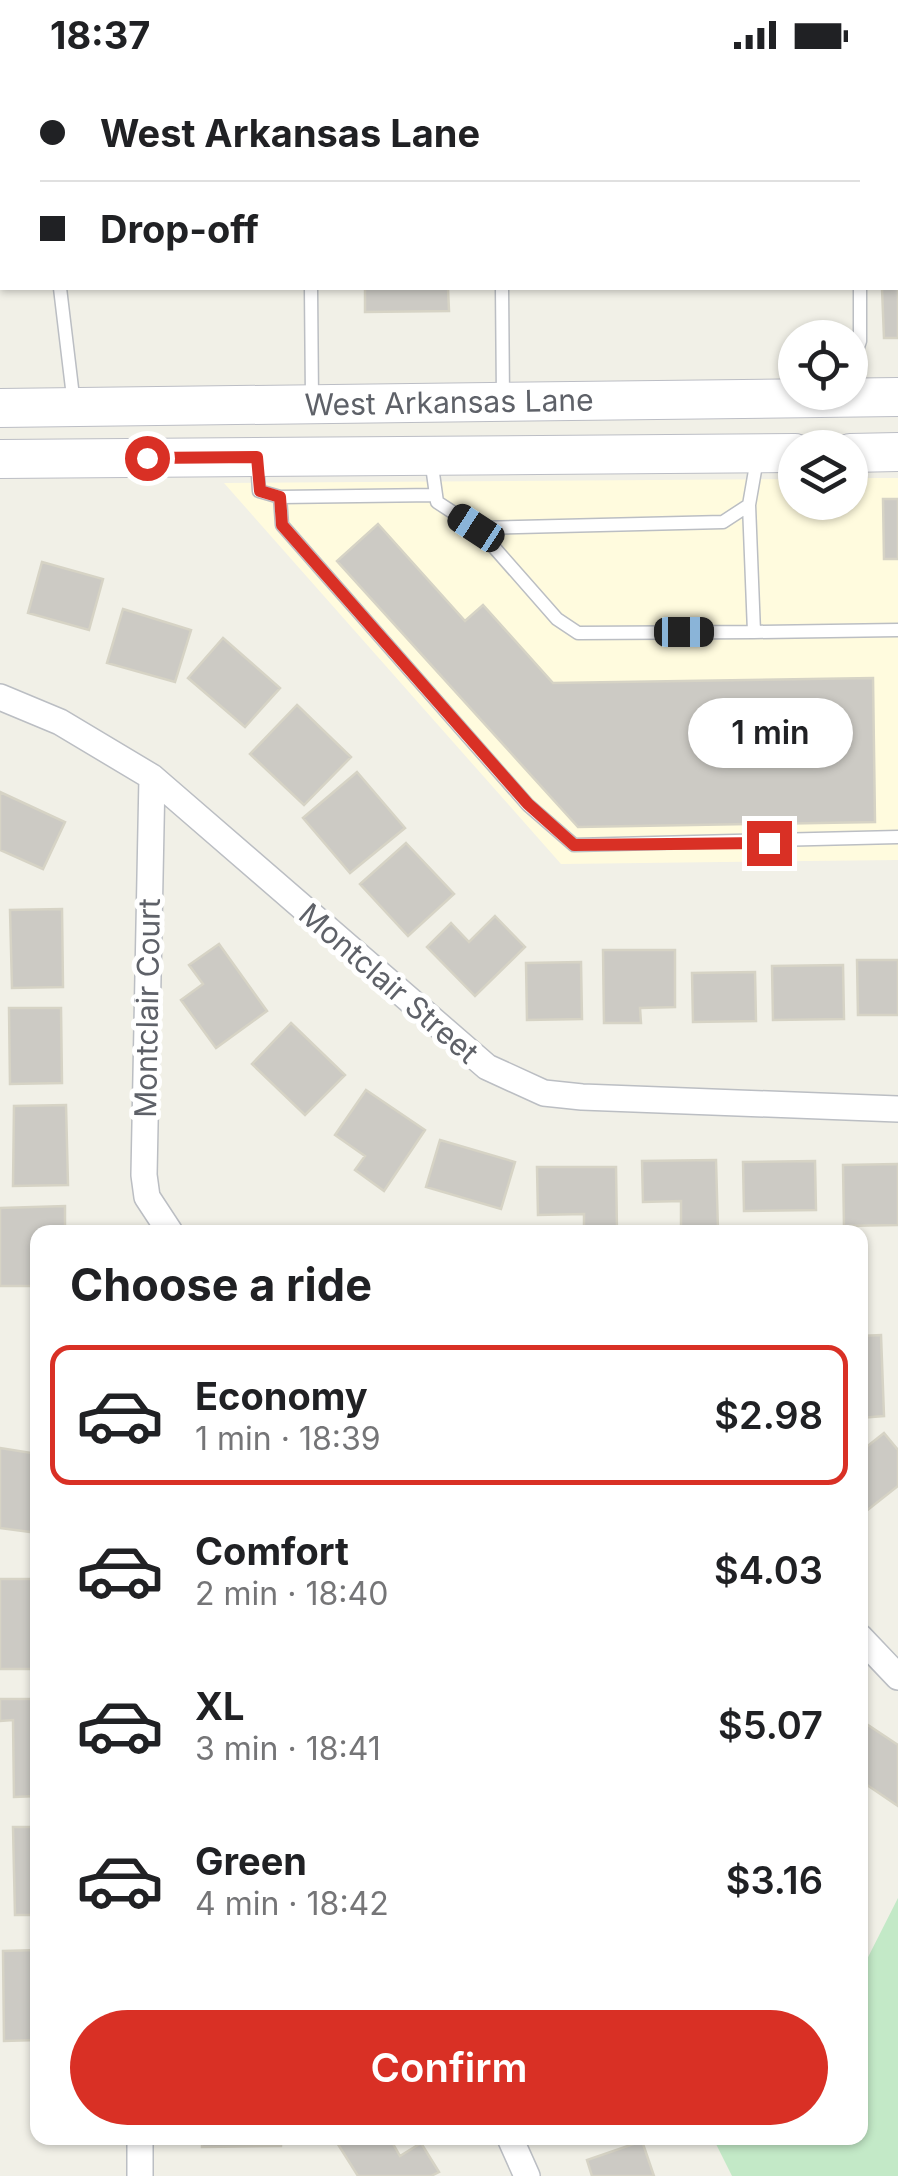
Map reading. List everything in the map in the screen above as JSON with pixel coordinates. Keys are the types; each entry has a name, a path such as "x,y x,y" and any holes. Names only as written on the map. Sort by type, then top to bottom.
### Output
{"main road":[{"name":"West Arkansas Lane","path":"0,408 503,402 778,390"},
{"name":"West Arkansas Lane","path":"868,391 898,397"},
{"path":"868,453 898,452"},
{"name":"West Arkansas Lane","path":"0,460 778,453"}],"street":[{"name":"Montclair Street","path":"0,697 60,722 152,778 487,1068 544,1093 898,1110"},
{"name":"Montclair Court","path":"152,778 144,1175 147,1197 165,1225"},
{"path":"868,1645 898,1677"},
{"path":"140,2145 140,2176"},
{"path":"513,2145 528,2176"}],"lane":[{"path":"60,290 74,407"},
{"path":"312,290 312,404"},
{"path":"502,290 503,402"},
{"path":"860,290 860,320"},
{"path":"754,632 749,505 758,453"},
{"path":"430,456 437,502 476,528 556,619 578,633 898,630"},
{"path":"257,457 260,491 280,497 436,495"},
{"path":"280,497 282,525 528,804 574,845 898,837"},
{"path":"476,528 723,522 749,505"}],"shaded area":[{"path":"868,478 898,478 898,860 561,864 224,483 778,479 778,520 868,520"}],"green space":[{"path":"898,1898 898,2176 732,2176 716,2145 868,2145 868,1957"}],"building":[{"path":"365,290 448,290 449,311 365,312"},
{"path":"882,290 898,290 898,338 884,338"},
{"path":"883,499 898,499 898,559 884,559"},
{"path":"378,524 465,621 483,605 553,683 873,678 875,822 578,827 337,561"},
{"path":"42,562 103,579 89,630 28,613"},
{"path":"123,609 191,630 175,682 107,663"},
{"path":"223,638 280,688 245,727 188,678"},
{"path":"297,705 351,757 304,805 250,754"},
{"path":"357,772 405,828 350,873 303,818"},
{"path":"0,792 65,822 43,869 0,850"},
{"path":"406,843 454,894 408,936 360,884"},
{"path":"62,909 63,987 12,988 10,910"},
{"path":"495,916 525,947 475,996 427,947 451,923 469,942"},
{"path":"219,944 267,1011 216,1048 181,1000 203,984 189,965"},
{"path":"603,950 675,950 675,1007 640,1008 641,1023 604,1023"},
{"path":"857,960 898,960 898,1015 858,1015"},
{"path":"581,962 582,1019 527,1020 526,963"},
{"path":"843,965 844,1019 773,1020 772,966"},
{"path":"755,972 756,1021 693,1022 692,973"},
{"path":"9,1008 61,1008 62,1083 10,1084"},
{"path":"291,1023 345,1075 305,1115 252,1064"},
{"path":"366,1090 425,1130 384,1191 355,1170 365,1156 335,1135"},
{"path":"66,1105 68,1185 13,1186 14,1106"},
{"path":"440,1140 515,1162 501,1209 426,1187"},
{"path":"716,1160 718,1225 681,1225 681,1201 643,1202 642,1161"},
{"path":"815,1161 816,1210 744,1211 743,1162"},
{"path":"898,1164 898,1225 844,1225 843,1165"},
{"path":"537,1167 616,1167 617,1225 584,1225 584,1214 538,1215"},
{"path":"65,1206 65,1225 30,1225 30,1286 0,1286 0,1208"},
{"path":"881,1335 884,1416 868,1417 868,1336"},
{"path":"884,1433 898,1450 898,1486 868,1510 868,1446"},
{"path":"0,1448 30,1453 30,1532 0,1528"},
{"path":"0,1579 30,1579 30,1669 0,1669"},
{"path":"0,1699 30,1699 30,1796 14,1797 13,1720 0,1721"},
{"path":"868,1725 898,1745 898,1806 868,1786"},
{"path":"13,1827 30,1827 30,1915 15,1915"},
{"path":"30,1950 30,2040 4,2041 3,1951"},
{"path":"202,2145 281,2145 281,2146"},
{"path":"338,2145 394,2145 400,2156 422,2145 439,2172 431,2176 358,2176"},
{"path":"630,2145 643,2145 654,2176 592,2176 587,2160"}],"route":[{"path":"147,458 257,457 260,491 280,497 282,525 528,804 574,845 769,843"}]}
